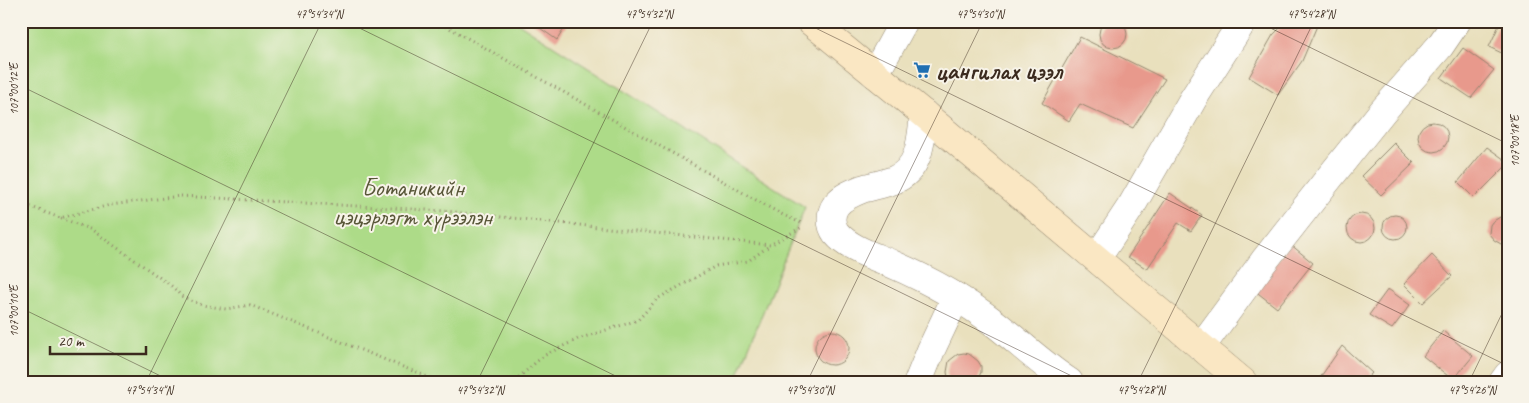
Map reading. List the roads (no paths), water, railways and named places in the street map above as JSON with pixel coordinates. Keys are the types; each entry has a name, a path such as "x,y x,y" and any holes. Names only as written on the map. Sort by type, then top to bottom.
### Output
{"main road":[{"path":"810,21 1097,258 1243,382"}],"street":[{"path":"875,74 904,21"},
{"path":"1097,258 1132,205 1193,99 1243,21"},
{"path":"1201,347 1264,261 1326,182 1382,112 1440,46 1457,21"},
{"path":"924,114 917,156 912,167 903,176 892,181 862,189 843,198 835,206 831,215 832,224 836,232 845,242 856,248 909,271 956,297 996,325 1069,382"},
{"path":"918,382 956,297"},
{"path":"1502,382 1508,375"}],"place":[{"name":"цангилах цээл","path":"922,70"}],"park label":[{"name":"Ботаникийн цэцэрлэгт хүрээлэн","path":"413,202"}]}
